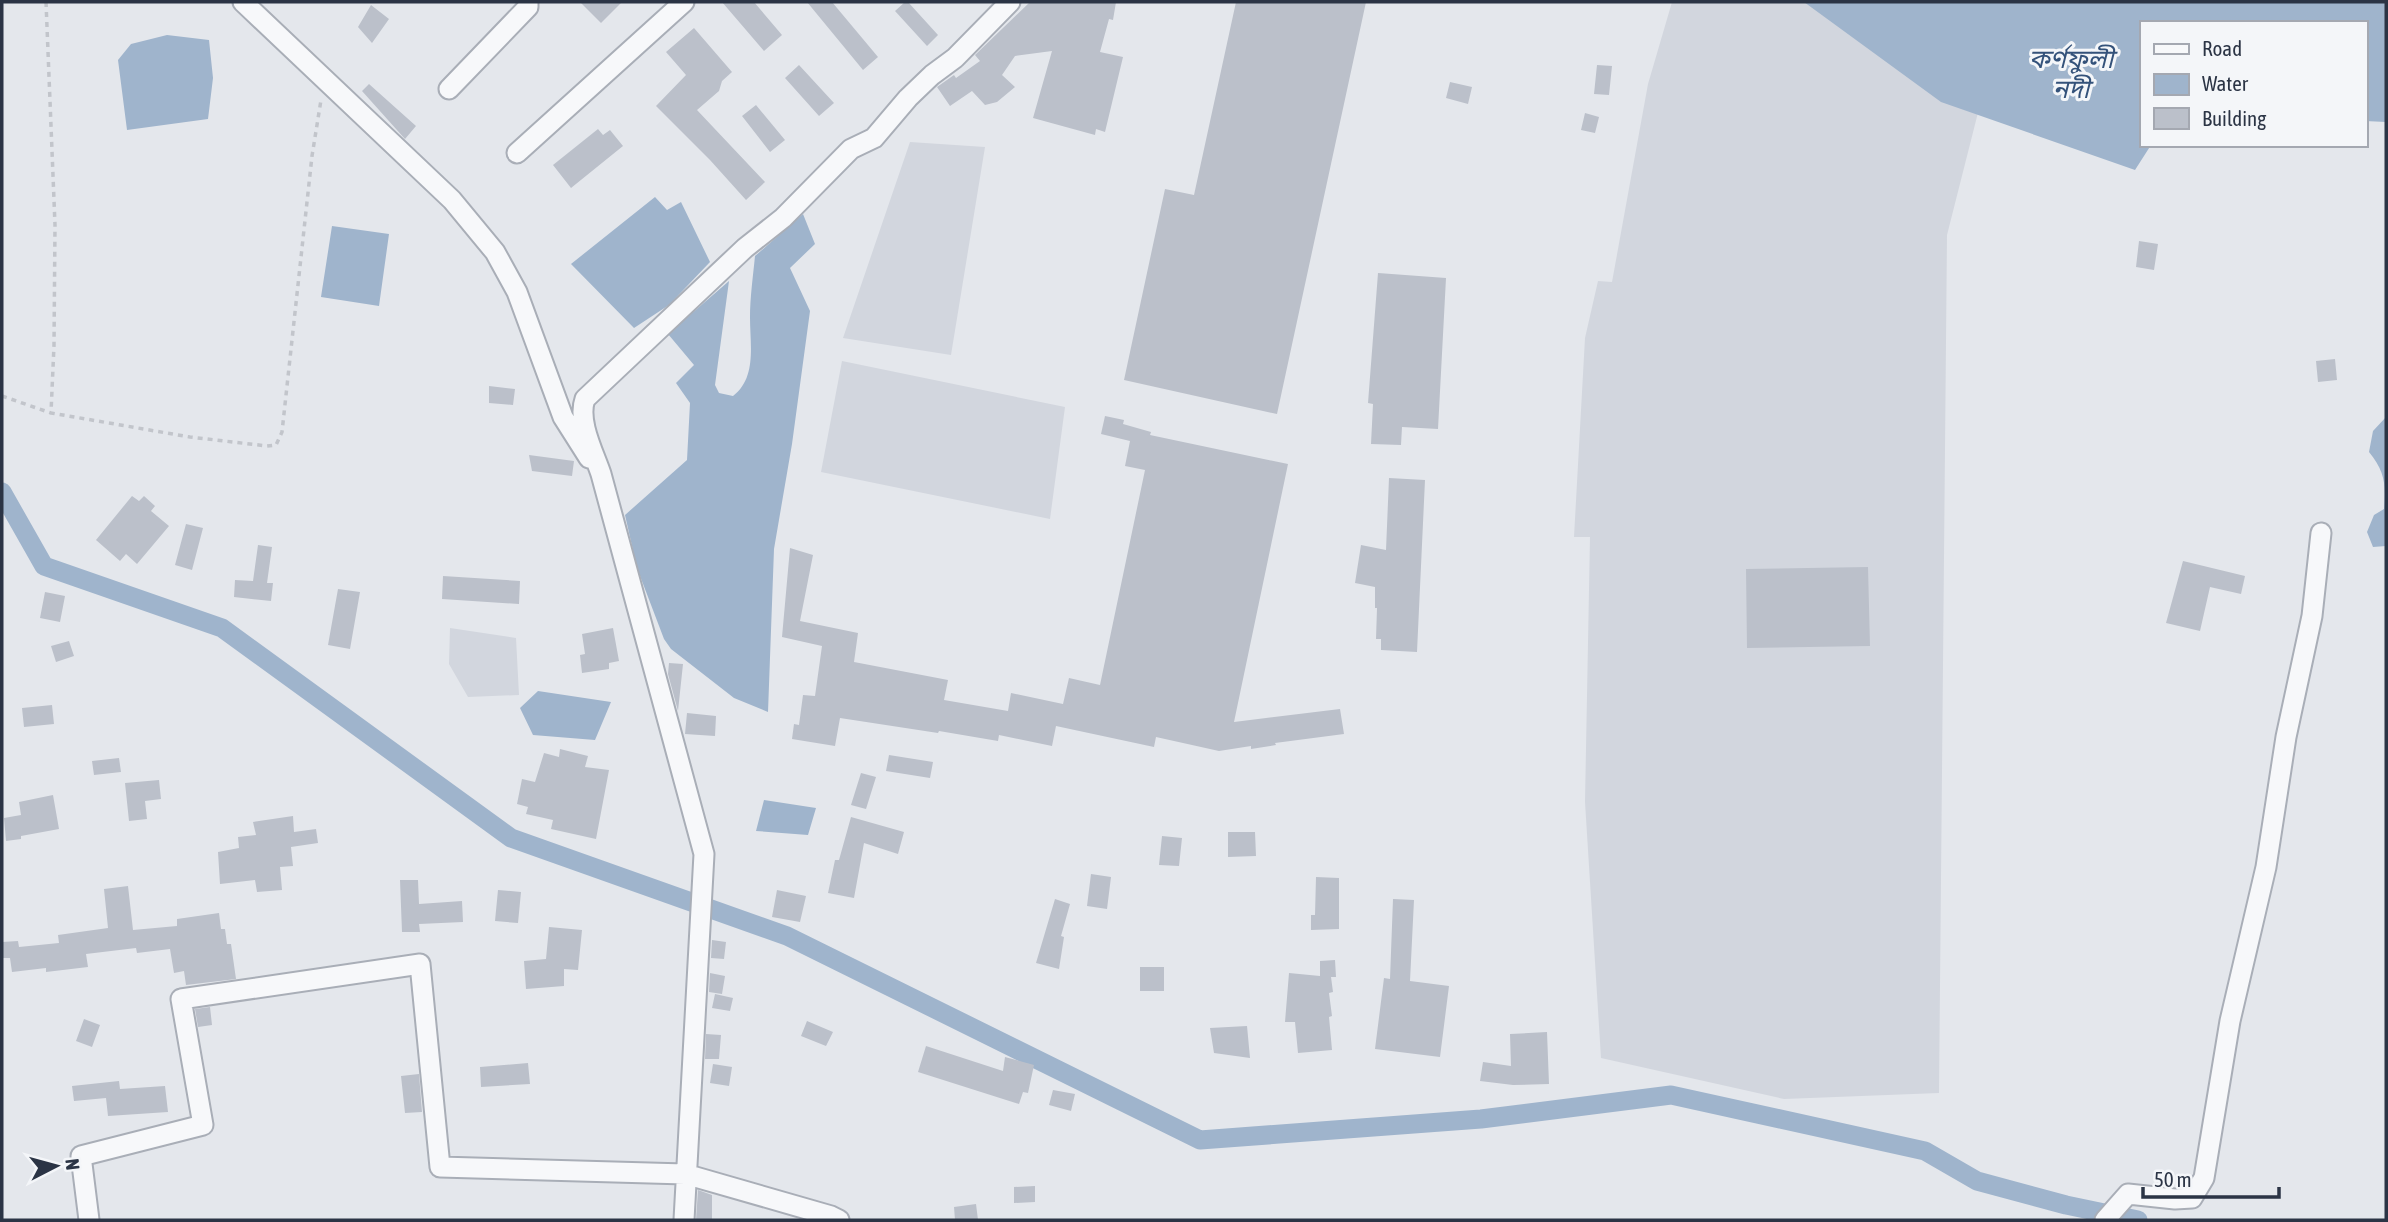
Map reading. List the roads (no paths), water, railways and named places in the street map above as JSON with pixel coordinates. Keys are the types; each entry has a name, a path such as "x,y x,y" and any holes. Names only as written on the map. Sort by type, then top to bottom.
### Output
{"street":[{"path":"243,2 452,200 495,252 517,292 563,417 579,446 601,474"},
{"path":"449,89 528,7 528,2"},
{"path":"517,153 684,2"},
{"path":"684,1220 704,854 582,406 585,399 755,239 783,218 851,149 874,138 924,83 955,58 1010,2"},
{"path":"2105,1220 2128,1194 2192,1198 2204,1178 2230,1021 2266,867 2286,737 2312,616 2321,533"},
{"path":"89,1220 81,1156 202,1125 181,999 420,964 440,1167 685,1174 839,1220"}],"water":[{"name":"কর্ণফুলী নদী","path":"1804,2 2386,2 2386,122 2367,121 2367,21 2140,21 2140,147 2150,147 2135,170 1941,102"},
{"path":"167,35 209,40 213,78 208,119 127,130 118,60 131,44"},
{"path":"655,197 667,210 681,202 710,262 669,305 634,328 571,264"},
{"path":"803,214 815,244 790,268 810,311 774,549 768,712 734,698 671,649 664,639 637,568 625,515 687,460 690,403 676,383 694,365 668,334 729,281 715,385 719,393 733,396 741,389 749,370 750,302 755,256"},
{"path":"332,226 389,234 379,306 321,297"},
{"path":"2386,417 2386,546 2373,547 2367,532 2374,515 2384,509 2385,492 2381,472 2369,452 2373,431"},
{"path":"538,691 611,702 595,740 533,735 520,708"},
{"path":"764,800 816,808 808,835 756,831"}],"waterway":[{"path":"2,492 44,566 222,628 511,838 787,936 1200,1140 1481,1119 1671,1095 1925,1151 1977,1181 2066,1205 2138,1220"}]}
